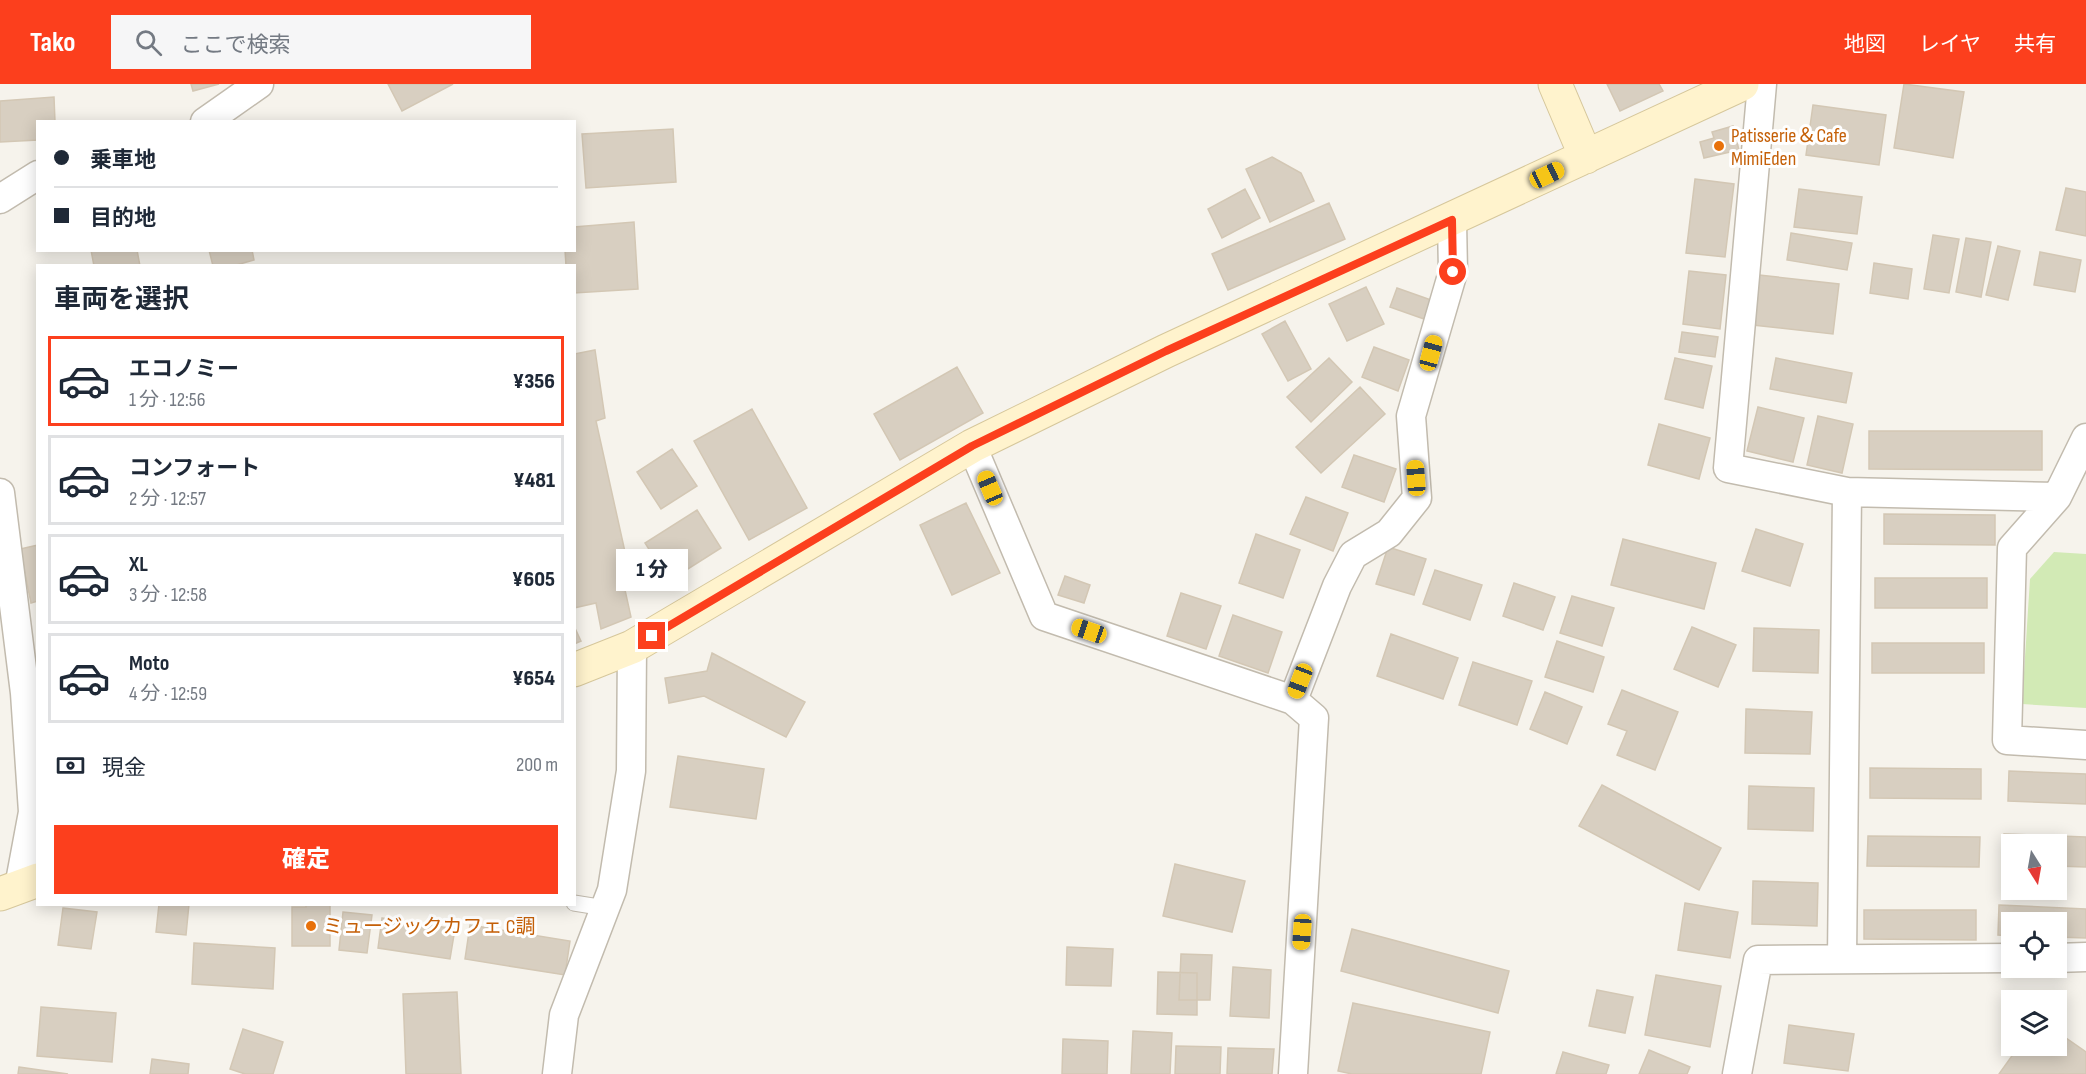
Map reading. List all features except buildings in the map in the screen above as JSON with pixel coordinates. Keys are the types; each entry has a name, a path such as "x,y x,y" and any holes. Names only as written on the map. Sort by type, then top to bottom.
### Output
{"street":[{"path":"208,120 259,84"},
{"path":"1555,84 1586,157"},
{"path":"576,669 632,647 972,446 1166,351 1742,84"},
{"path":"1762,84 1728,468 1846,492 2057,497"},
{"path":"0,199 36,176"},
{"path":"1293,700 1337,586 1353,555 1389,533 1417,498 1411,416 1453,272 1452,220"},
{"path":"2086,438 2057,497 2012,548 2007,740 2086,745"},
{"path":"972,446 1044,616 1293,700 1314,718 1293,1074"},
{"path":"1842,959 1846,492"},
{"path":"0,493 25,693 33,812 19,887"},
{"path":"557,1074 564,1015 612,890 631,771 632,647"},
{"path":"2067,958 2086,957"},
{"path":"1737,1074 1758,960 2001,958"}],"lane":[{"path":"576,903 605,908"}],"green space":[{"path":"2054,552 2086,554 2086,708 2022,704 2030,579"}],"place":[{"name":"Patisserie＆Cafe MimiEden","path":"1719,146"},
{"name":"ミュージックカフェ C調","path":"311,926"}],"route":[{"path":"652,636 972,446 1166,351 1452,220 1453,272"}]}
